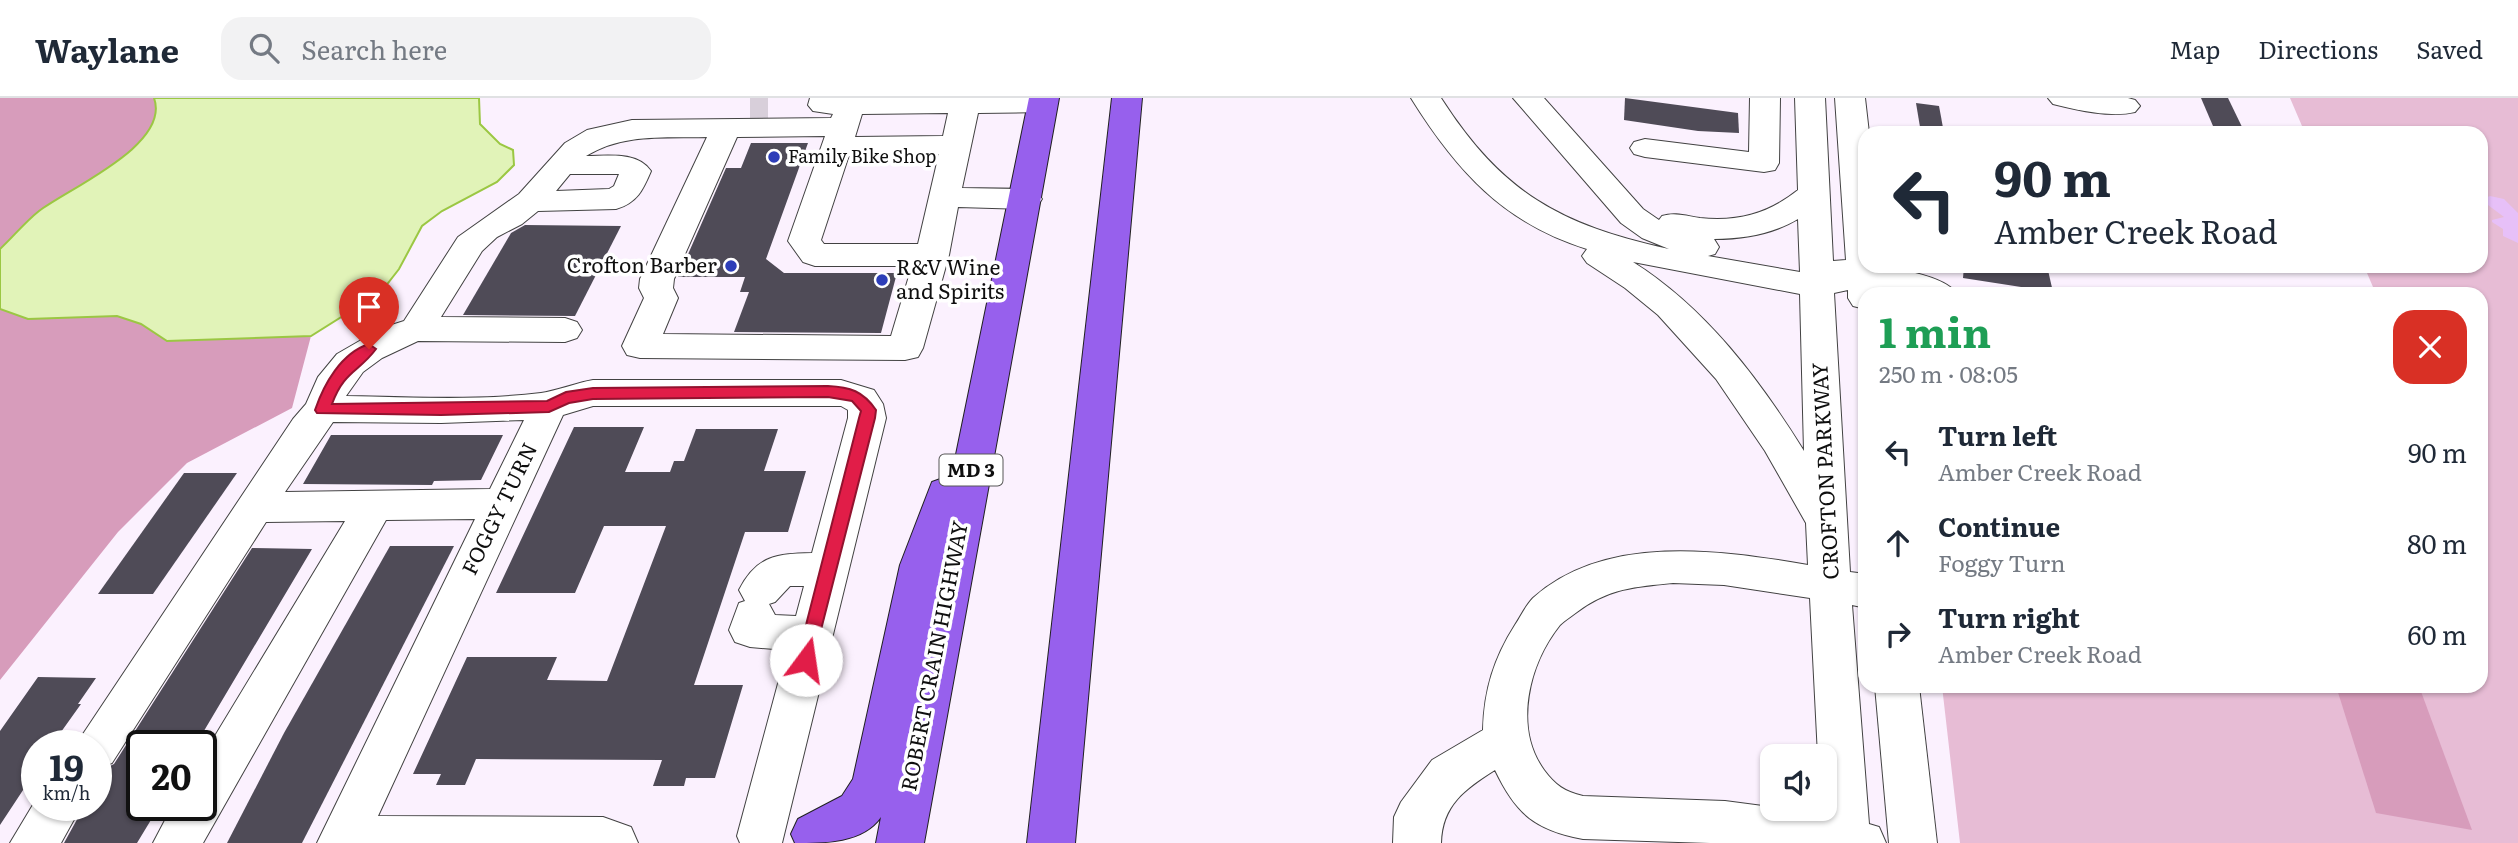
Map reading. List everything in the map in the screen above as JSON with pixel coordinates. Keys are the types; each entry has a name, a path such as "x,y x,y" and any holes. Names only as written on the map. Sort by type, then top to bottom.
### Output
{"highway":[{"path":"1051,843 1127,98"},
{"name":"ROBERT CRAIN HIGHWAY","path":"900,843 929,675 1044,100"},
{"path":"825,839 859,810 875,786 920,565 992,365"}],"street":[{"path":"610,132 627,98"},
{"path":"1426,98 1443,130 1485,177 1544,222 1632,276 1688,322 1739,380 1786,452 1826,522"},
{"path":"1528,98 1632,216 1653,231 1677,241 1862,287"},
{"path":"1645,148 1764,163 1765,98"},
{"name":"CROFTON PARKWAY","path":"1810,98 1814,132 1816,274 1826,522 1848,588 1852,842"},
{"path":"1850,98 1858,199"},
{"path":"2063,98 2127,112"},
{"path":"838,119 966,101 1044,100"},
{"path":"759,112 657,279 656,288 661,298 640,346 905,348 932,255 966,101"},
{"path":"666,103 665,108 670,110 759,112 838,119 955,145"},
{"path":"405,333 470,244 530,201 576,149 610,132 759,112"},
{"path":"838,119 804,241 816,255 932,255"},
{"path":"530,201 616,199 627,191 636,171 625,165 562,165"},
{"path":"1602,181 1640,209 1664,220 1685,226 1716,229 1739,228 1782,217 1796,210 1814,193"},
{"path":"943,197 1026,199"},
{"path":"1544,222 1588,240 1657,259 1816,274"},
{"path":"1869,287 1899,280 1920,287"},
{"path":"109,730 306,429 323,410 331,386 350,363 369,349 405,333 565,330"},
{"path":"549,406 566,398 593,393 828,391 858,397 868,410 812,635 755,840 825,839"},
{"name":"FOGGY TURN","path":"323,410 549,406 342,840"},
{"path":"256,507 502,503"},
{"path":"217,774 374,506"},
{"path":"1848,588 1704,567 1668,565 1633,569 1595,579 1571,590 1546,609 1528,633 1511,675 1505,706 1506,739 1533,793 1553,810 1575,817 1707,821 1852,842"},
{"path":"812,635 750,630 757,602 780,570 829,569"},
{"path":"1898,693 1913,843"},
{"path":"1418,843 1418,817 1448,775 1506,739"},
{"path":"34,843 48,821"},
{"path":"177,843 190,821"},
{"path":"342,840 603,839 614,843"}],"shaded area":[{"path":"0,98 154,98 155,115 147,132 133,148 93,178 39,211 0,249"},
{"path":"154,98 479,98 480,124 500,144 513,150 514,165 497,182 442,211 422,226 399,269 381,292 311,336 167,341 141,324 117,316 28,319 0,309 0,249 39,211 93,178 133,148 147,132 155,115"},
{"path":"2290,98 2518,98 2518,843 1960,843 1943,693 2488,693 2488,287 2373,287 2367,273 2488,273 2488,126 2302,126"},
{"path":"0,309 28,319 117,315 141,324 167,341 311,336 292,408 187,463 118,532 0,680"},
{"path":"2338,693 2422,693 2472,830 2376,813"}],"sand":[{"path":"2488,197 2504,199 2518,213 2518,243 2503,236 2503,229 2492,222 2504,217 2488,205"}],"building":[{"path":"1625,98 1738,113 1739,133 1698,131 1624,120"},
{"path":"2201,98 2228,98 2242,126 2213,126"},
{"path":"1916,103 1939,106 1943,126 1920,126"},
{"path":"751,143 808,143 766,259 784,273 897,273 881,333 734,332 749,292 740,292 745,277 678,277 726,168 741,168"},
{"path":"525,225 621,226 575,316 463,315 511,233"},
{"path":"1963,273 2049,273 2052,287 2021,287 1963,278"},
{"path":"574,427 644,427 625,472 670,472 674,461 684,461 696,429 778,429 764,471 806,471 788,532 745,532 694,685 743,685 715,778 686,778 684,786 653,786 662,760 476,759 465,785 436,785 441,774 413,774 467,657 557,657 547,680 607,681 666,526 604,526 575,593 496,593"},
{"path":"331,435 503,435 481,480 434,481 432,485 303,484"},
{"path":"184,473 237,473 153,594 98,594"},
{"path":"390,546 454,546 302,843 227,843 284,733"},
{"path":"252,548 312,549 205,730 136,730"},
{"path":"38,677 96,678 62,730 21,730 21,793 0,825 0,731"},
{"path":"126,745 126,821 150,821 137,843 64,843 76,821 112,821 114,764"}],"tunnel":[{"path":"750,110 768,110"}],"place":[{"name":"Family Bike Shop","path":"774,157"},
{"name":"Crofton Barber","path":"731,266"},
{"name":"R&V Wine and Spirits","path":"882,280"}],"route":[{"path":"369,349 350,363 331,386 323,410 549,406 566,398 593,393 828,391 858,397 868,410 867,418 806,660"}]}
